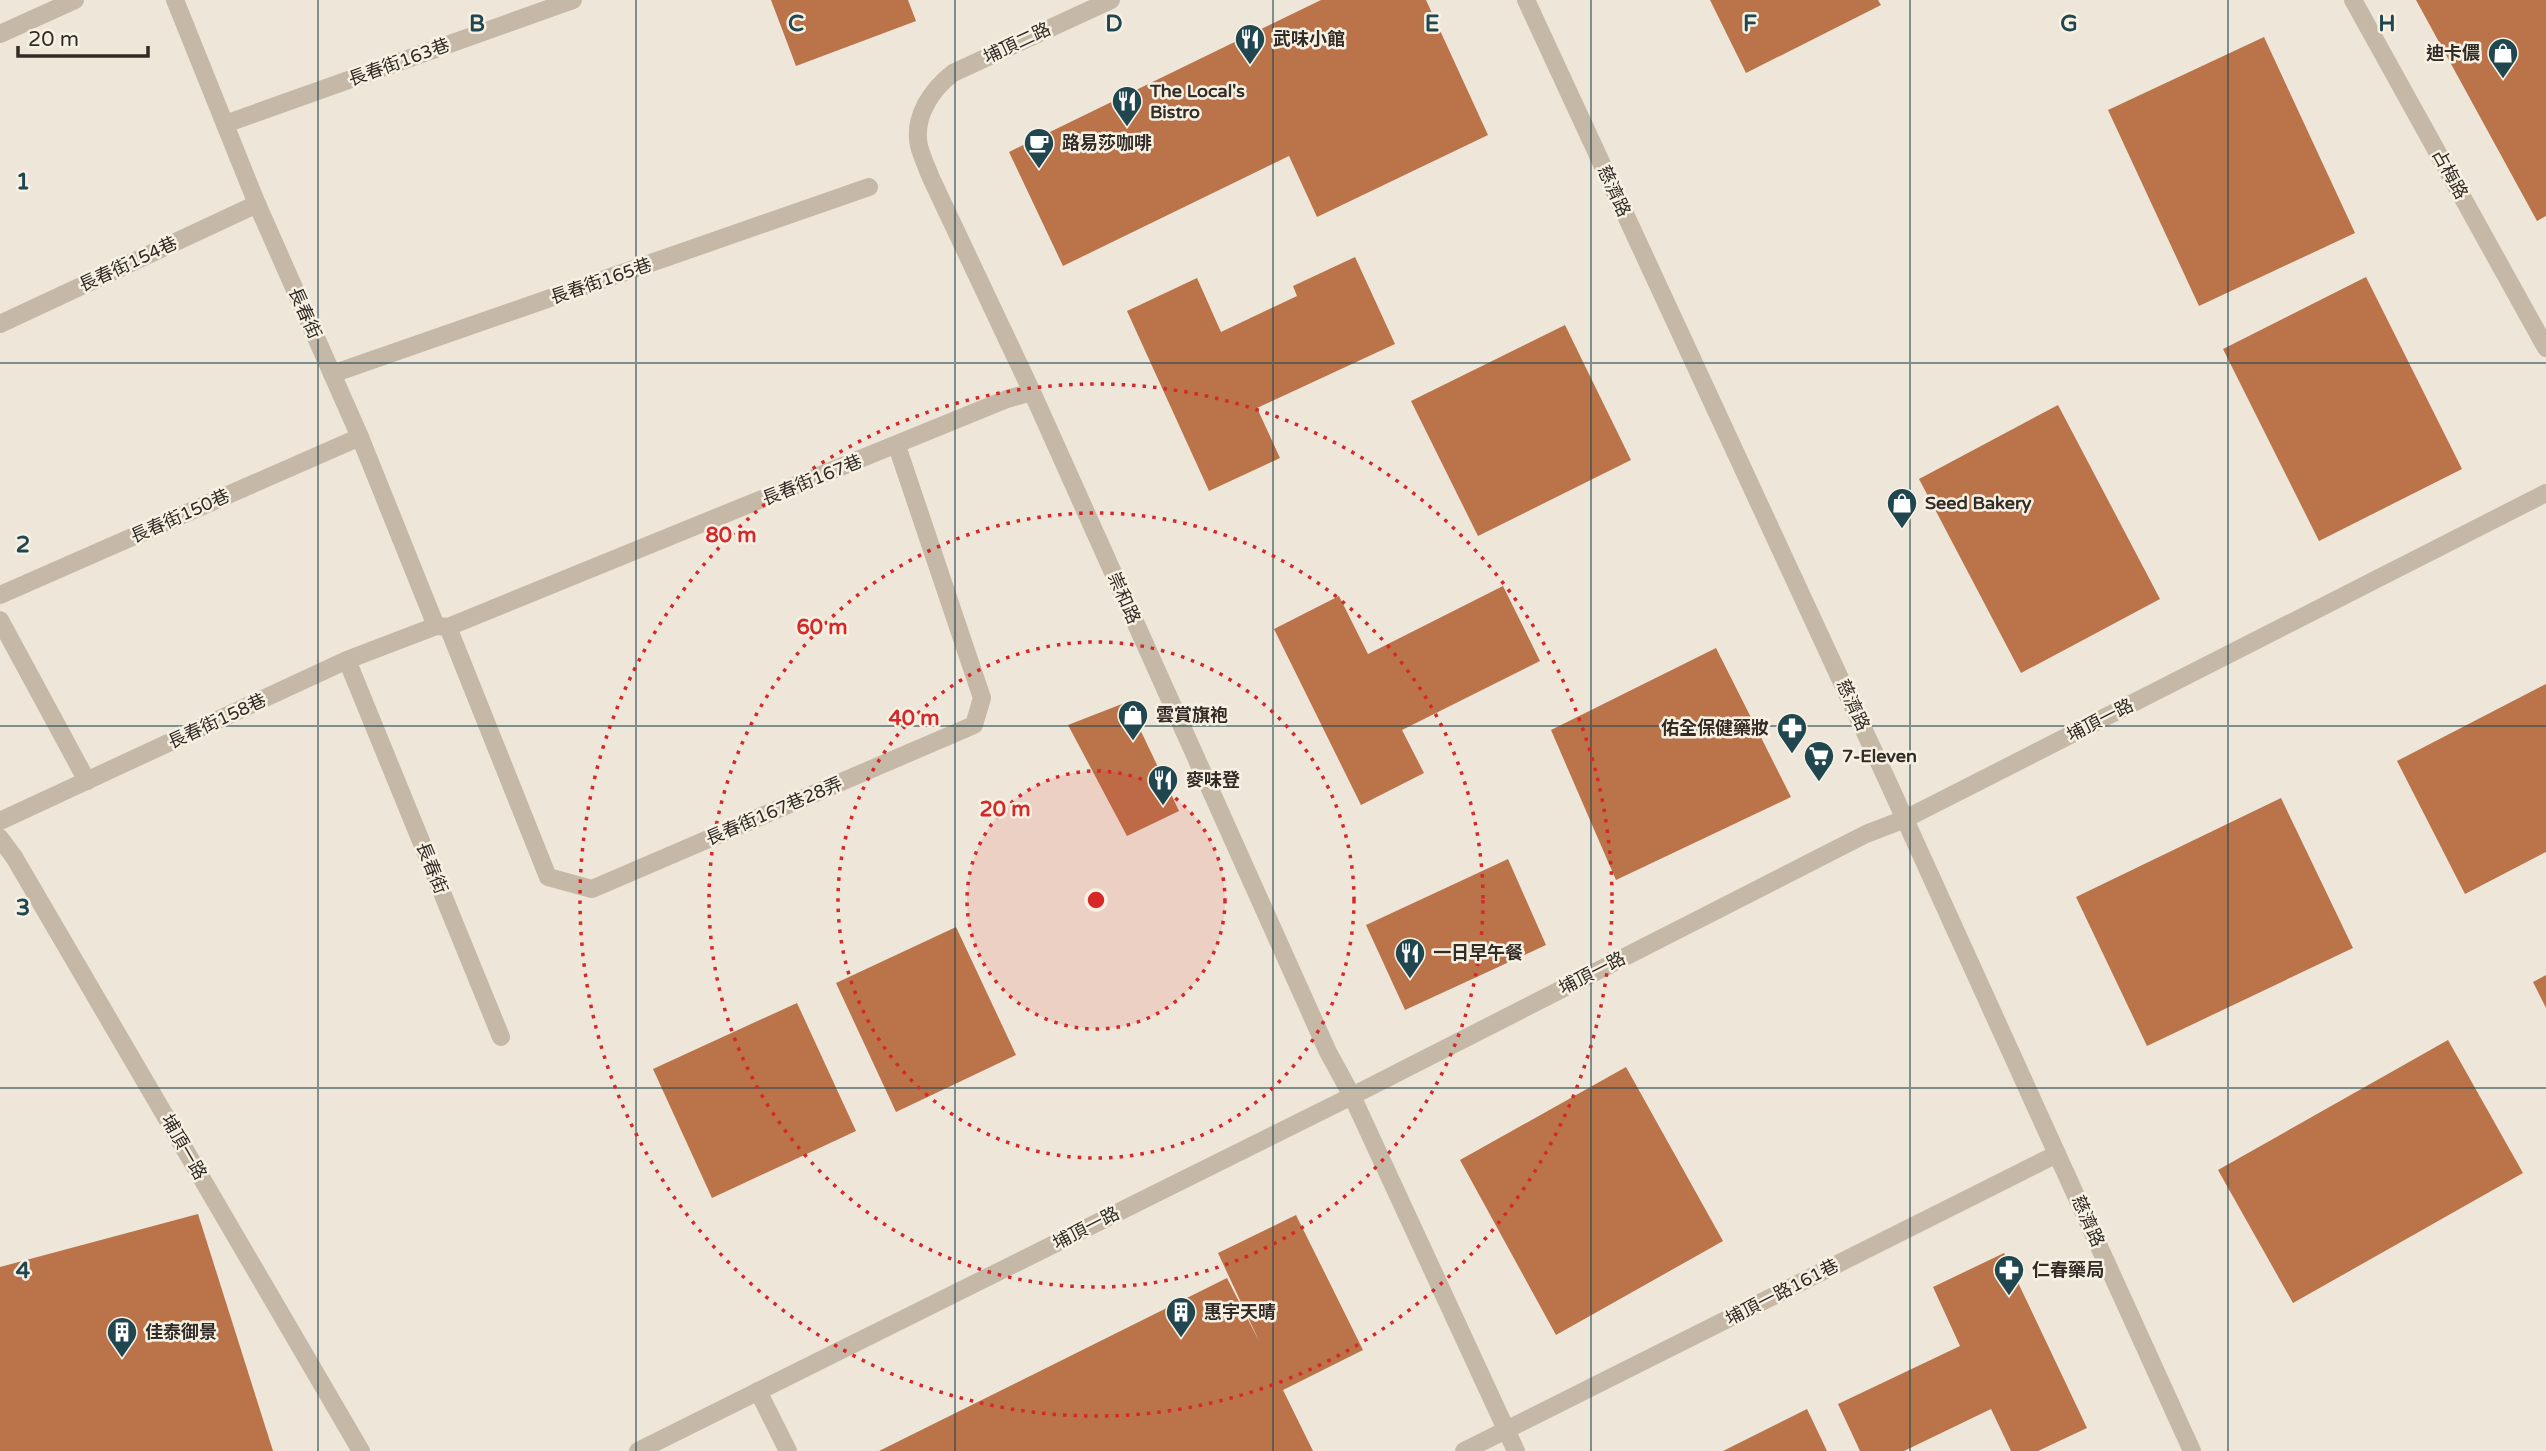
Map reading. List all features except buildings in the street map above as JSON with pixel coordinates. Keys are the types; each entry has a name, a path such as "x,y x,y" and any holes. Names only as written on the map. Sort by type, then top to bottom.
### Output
{"street":[{"path":"0,34 75,0"},
{"name":"長春街","path":"176,0 257,204 442,626"},
{"name":"長春街163巷","path":"225,124 573,0"},
{"name":"埔頂二路","path":"930,97 953,73 1111,0"},
{"name":"慈濟路","path":"1526,0 1905,819 2192,1451"},
{"name":"占梅路","path":"2353,0 2546,348"},
{"name":"崇和路","path":"930,97 918,119 919,145 931,178 1032,392 1328,1052 1352,1096"},
{"name":"長春街165巷","path":"332,374 869,187"},
{"name":"長春街154巷","path":"0,324 257,204"},
{"name":"長春街167巷","path":"442,626 897,446 1007,399 1032,392"},
{"name":"長春街150巷","path":"0,595 360,437"},
{"name":"長春街167巷28弄","path":"442,626 548,877 592,890 974,725 982,698 897,446"},
{"name":"埔頂一路","path":"638,1451 1352,1096 1866,834 1905,819 2546,493"},
{"path":"0,620 87,781"},
{"name":"長春街158巷","path":"0,821 347,660 442,626"},
{"name":"長春街","path":"347,660 500,1037"},
{"name":"埔頂一路","path":"0,838 361,1451"},
{"path":"1352,1096 1516,1451"},
{"name":"埔頂一路161巷","path":"1464,1451 2057,1154"},
{"path":"758,1391 789,1451"}],"place":[{"name":"武味小館","path":"1250,66"},
{"name":"迪卡儂","path":"2503,80"},
{"name":"The Local's Bistro","path":"1127,128"},
{"name":"路易莎咖啡","path":"1039,170"},
{"name":"Seed Bakery","path":"1902,530"},
{"name":"雲賞旗袍","path":"1133,742"},
{"name":"佑全保健藥妝","path":"1792,755"},
{"name":"7-Eleven","path":"1819,783"},
{"name":"麥味登","path":"1163,807"},
{"name":"一日早午餐","path":"1410,980"},
{"name":"仁春藥局","path":"2009,1297"},
{"name":"惠宇天晴","path":"1181,1339"},
{"name":"佳泰御景","path":"122,1359"}]}
